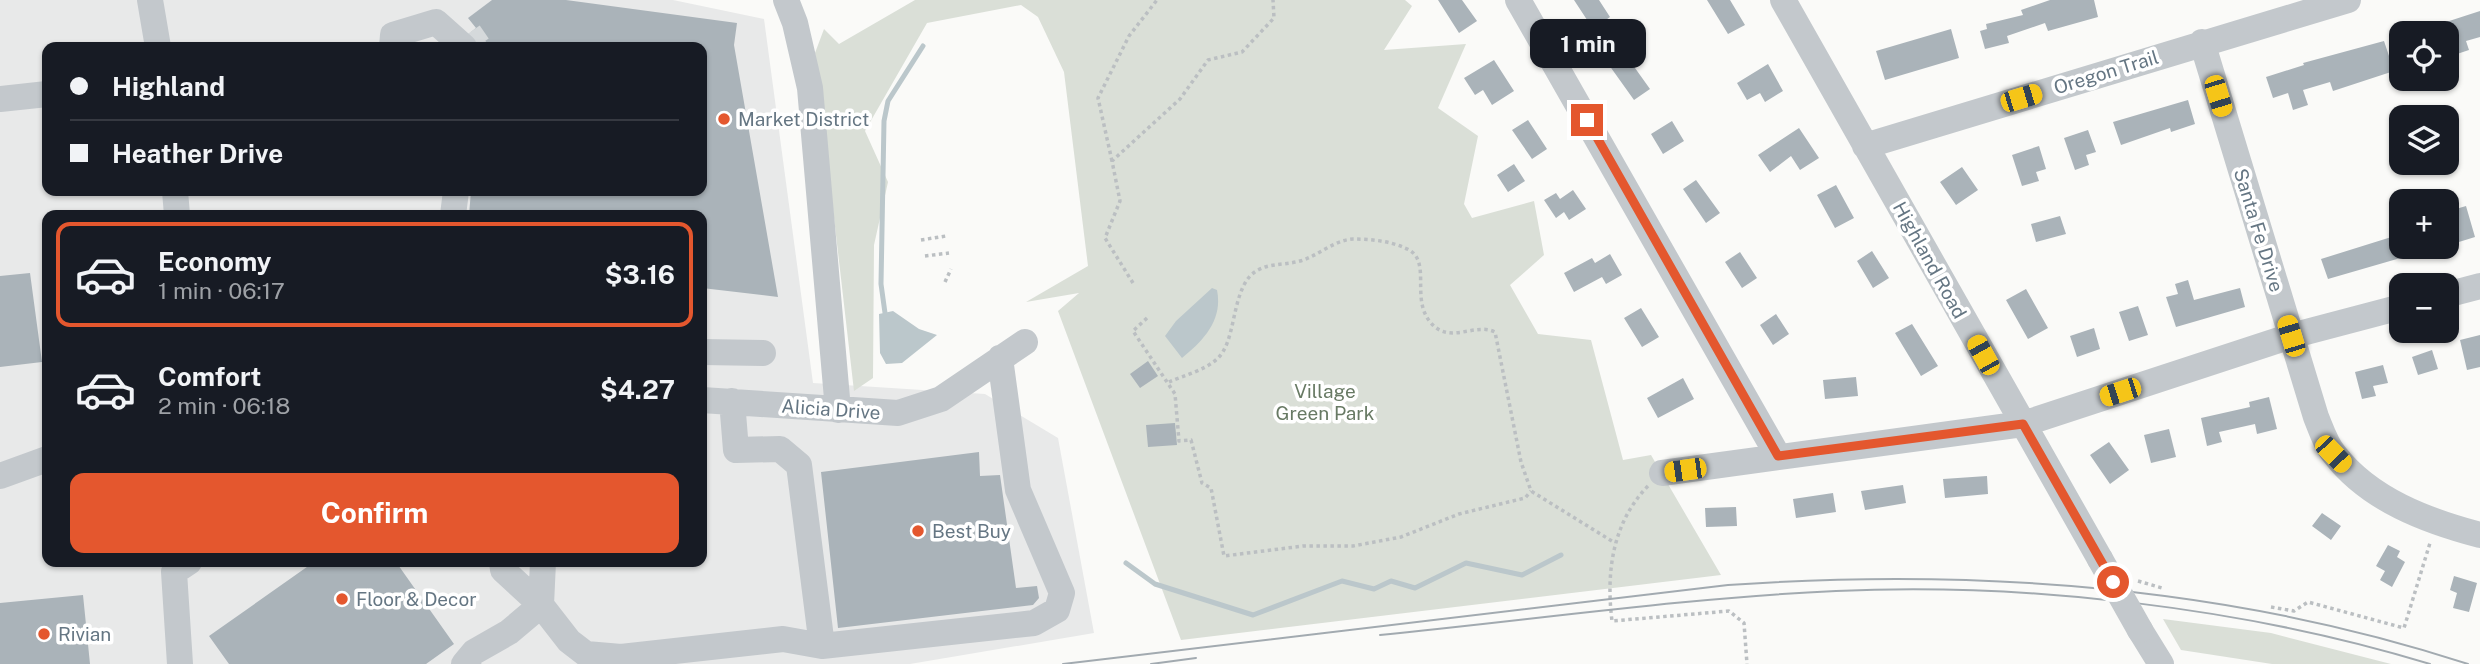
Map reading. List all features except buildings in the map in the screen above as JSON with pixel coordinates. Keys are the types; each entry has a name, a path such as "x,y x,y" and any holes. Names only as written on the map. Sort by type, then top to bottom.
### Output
{"street":[{"path":"150,0 150,42"},
{"path":"786,0 795,23 810,88 838,410"},
{"path":"1518,0 1778,456"},
{"name":"Highland Road","path":"1783,0 2161,664"},
{"name":"Oregon Trail","path":"1865,146 2348,0"},
{"path":"392,41 436,22 471,42"},
{"name":"Santa Fe Drive","path":"2202,42 2316,416 2333,454 2367,485 2390,500 2437,522 2480,535"},
{"path":"0,99 42,95"},
{"path":"2459,292 2480,286"},
{"path":"1662,473 2023,424 2291,336 2389,310"},
{"name":"Alicia Drive","path":"707,400 878,414 925,407 1025,342"},
{"path":"707,352 763,353"},
{"path":"503,567 541,605 569,641 586,654 621,657 783,639 822,646 1034,623 1057,610 1062,593 1018,490 1000,358"},
{"path":"732,401 736,450 780,450 799,466 822,646"},
{"path":"0,476 42,461"},
{"path":"180,664 174,572 182,567"},
{"path":"464,664 474,652 509,632 541,605 543,567"}],"path":[{"path":"1133,283 1105,238 1120,201 1098,98 1129,36 1157,0"},
{"path":"1112,161 1180,99 1208,60 1242,52 1274,18 1273,0"},
{"path":"922,240 946,236"},
{"path":"1169,382 1216,360 1223,350 1241,288 1263,267 1297,262 1352,239 1388,242 1409,249 1421,265 1421,310 1433,326 1457,334 1489,329 1496,332 1521,462 1531,491 1615,543"},
{"path":"925,256 949,253"},
{"path":"944,282 951,269"},
{"path":"1147,318 1133,331 1175,394 1179,441 1191,440 1202,483 1211,488 1224,556 1303,546 1353,546 1401,537 1459,514 1525,498 1531,491"},
{"path":"1662,473 1644,491 1615,543 1609,575 1612,621 1729,611 1744,623 1747,664"},
{"path":"2271,607 2294,611 2308,602 2404,628 2437,522"},
{"path":"2133,573 2139,584 2162,588"}],"shaded area":[{"path":"0,0 673,0 764,19 813,383 985,394 1058,438 1094,633 910,664 0,664"},
{"path":"1212,288 1217,290 1218,301 1214,320 1198,344 1182,358 1165,336 1176,321"},
{"path":"893,311 919,329 937,335 902,363 886,364 880,353 879,314"}],"green space":[{"name":"Village Green Park","path":"915,0 1405,0 1412,6 1384,50 1466,44 1438,108 1478,136 1464,204 1472,218 1534,201 1544,255 1510,285 1538,334 1591,340 1623,460 1651,455 1721,575 1181,640 1058,311 1079,293 1026,302 1088,266 1064,72 1038,17 1021,5 927,23 865,131 888,182 874,245 873,378 854,391 815,53 824,29 839,44"},
{"path":"2163,619 2271,633 2391,664 2272,664 2181,650"}],"waterway":[{"path":"885,313 881,284 884,121 888,101 923,46"},
{"path":"1126,563 1155,584 1253,615 1342,581 1374,589 1391,581 1415,588 1466,563 1522,575 1561,555"}],"tunnel":[{"path":"469,33 475,42"}],"tram line":[{"path":"1063,664 1728,585 1915,579 2102,589 2195,600 2287,616 2468,664"},
{"path":"1380,635 1779,594 1909,589 1984,591 2060,595 2212,614 2360,644 2430,664"},
{"path":"1151,664 1196,658"}],"place":[{"name":"Market District","path":"724,119"},
{"name":"Best Buy","path":"918,531"},
{"name":"Floor & Decor","path":"342,599"},
{"name":"Rivian","path":"44,634"}],"route":[{"path":"1587,120 1778,456 2023,424 2113,582"}]}
